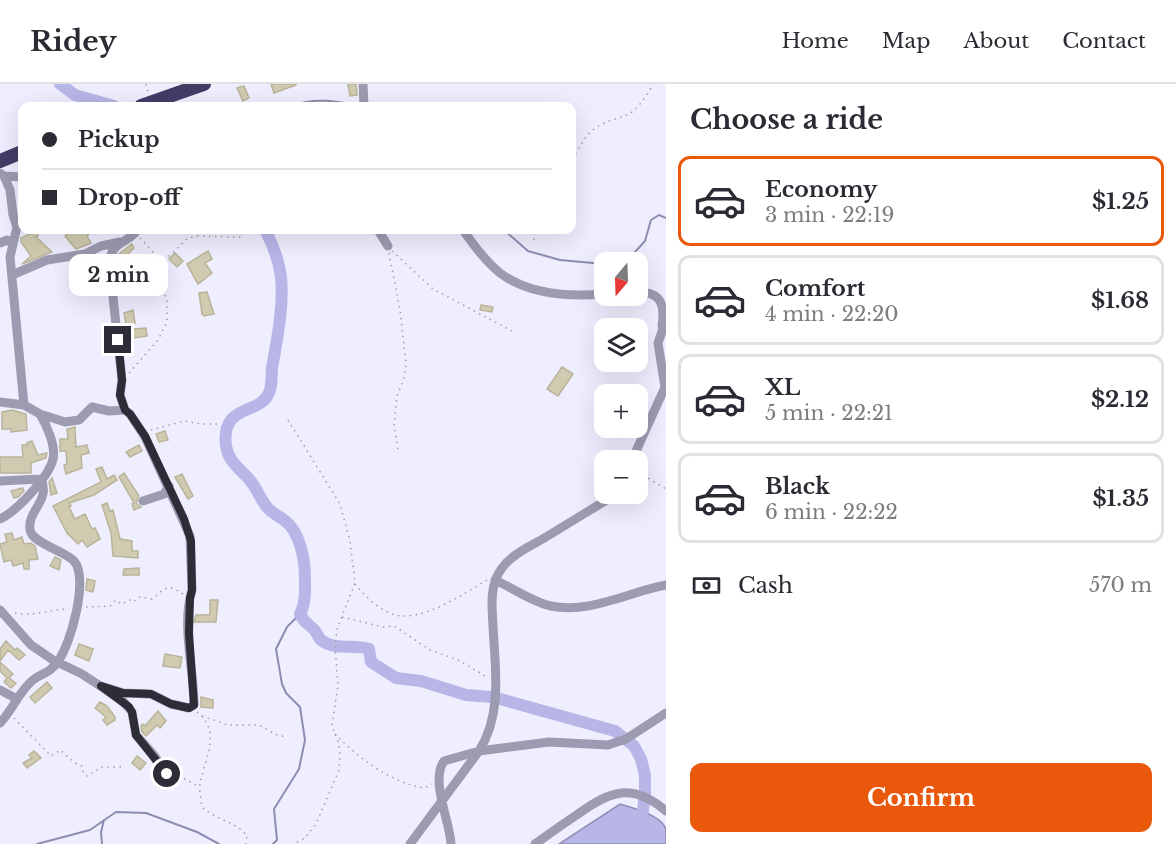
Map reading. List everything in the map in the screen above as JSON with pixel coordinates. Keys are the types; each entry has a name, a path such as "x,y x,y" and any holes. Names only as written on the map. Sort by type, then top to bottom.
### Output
{"highway":[{"path":"152,102 204,84"},
{"path":"0,161 18,154"}],"street":[{"path":"363,84 364,102"},
{"path":"2,175 18,177"},
{"path":"2,175 10,190 18,228 10,257 24,405"},
{"path":"12,275 47,260 85,254 101,246 131,238 132,234"},
{"path":"380,234 387,246"},
{"path":"466,234 498,272 522,286 569,295 594,294"},
{"path":"0,243 7,240 13,244"},
{"path":"101,686 123,693 151,694 171,704 192,707 194,696 189,633 192,590 191,541 169,486 141,431 125,410 120,395 122,380 109,260 113,250 120,242"},
{"path":"637,450 665,387 658,349 664,325 664,313 661,302 648,293"},
{"path":"0,402 24,405 57,420 73,422 83,417 92,407 108,411 125,410"},
{"path":"0,519 16,510 41,479 54,458 48,430 40,414"},
{"path":"0,481 41,479"},
{"path":"0,723 34,679 48,674 58,662 74,628 81,582 78,567 66,554 39,540 31,532 30,527 38,505 45,495 45,487 41,479"},
{"path":"143,501 164,494 169,486"},
{"path":"410,844 488,737 495,712 496,681 492,611 497,577 509,561 521,552 600,504"},
{"path":"497,577 552,606 577,607 605,602 666,585"},
{"path":"1,614 31,645 101,686 129,707 136,735 170,777"},
{"path":"0,690 17,699"},
{"path":"451,844 442,800 440,774 444,761 479,751 549,742 608,745 626,739 666,713"},
{"path":"535,844 600,798 617,793 633,793 656,802 666,811"}],"path":[{"path":"576,151 582,140 595,128 631,113 650,91 653,84"},
{"path":"136,234 153,252 167,258"},
{"path":"534,240 535,234"},
{"path":"122,380 158,340 167,322 167,300 161,286 167,258 187,239 195,236 244,237"},
{"path":"387,246 433,289 514,332"},
{"path":"387,246 400,310 406,363 404,379 397,396 394,425 398,450"},
{"path":"288,420 340,504 350,541 355,583 342,617 335,646 338,685 332,726 339,744 339,770 316,824 305,838 294,844"},
{"path":"141,431 184,421 221,424"},
{"path":"648,478 666,489"},
{"path":"355,583 380,607 400,615 436,610 497,577"},
{"path":"1,614 6,610 26,615 50,609 110,606 116,600 121,604 130,600 133,602 139,597 152,599 168,587 173,587 184,595 190,595"},
{"path":"342,617 383,627 394,626 430,650 458,660 496,681"},
{"path":"192,707 207,724 211,742 199,786 202,807 244,832 247,836 246,844"},
{"path":"8,715 16,719 51,756 60,750 63,751 75,763 82,766 87,776 102,767 122,767"},
{"path":"202,716 228,725 259,725 277,735 287,737"},
{"path":"334,732 360,758 415,787 423,789 430,786 440,774"},
{"path":"170,777 185,779 199,786"}],"water":[{"path":"620,804 659,820 666,829 666,844 559,844"}],"building":[{"path":"271,84 295,84 296,85 274,93"},
{"path":"348,84 356,84 357,95 350,96"},
{"path":"244,86 249,98 243,101 237,88"},
{"path":"30,234 37,234 36,237 52,252 22,264 31,256 21,242 21,238"},
{"path":"67,234 89,234 87,236 91,243 76,249 65,236"},
{"path":"132,244 134,248 121,260 119,254"},
{"path":"208,251 212,259 205,263 212,273 198,284 187,264"},
{"path":"175,253 183,261 177,267 169,259"},
{"path":"130,271 134,283 124,287 120,275"},
{"path":"207,292 214,314 204,316 199,293"},
{"path":"481,305 493,307 492,312 480,310"},
{"path":"133,310 135,323 126,324 124,313"},
{"path":"146,328 147,336 133,338 133,329"},
{"path":"562,367 573,374 558,396 547,389"},
{"path":"12,410 26,414 27,430 11,432 11,429 2,429 2,412"},
{"path":"75,427 76,447 87,445 89,453 81,455 82,468 66,474 64,465 67,464 66,451 60,451 60,439 68,439 67,429"},
{"path":"165,431 168,440 159,442 156,434"},
{"path":"32,441 38,455 47,453 46,458 31,463 31,473 0,473 0,457 23,457 22,445 28,445 27,443"},
{"path":"139,445 142,451 130,457 126,452"},
{"path":"102,467 107,479 114,475 117,480 94,495 69,503 75,519 85,514 92,529 95,528 99,536 100,539 87,547 82,540 78,544 67,533 53,506 101,482 96,469"},
{"path":"124,473 139,496 136,503 141,507 134,510 132,504 134,503 119,477"},
{"path":"182,474 193,496 188,499 175,477"},
{"path":"52,478 57,493 51,495 49,482"},
{"path":"23,488 24,491 14,498 11,491"},
{"path":"107,503 110,511 113,510 120,539 132,541 132,551 138,551 138,558 113,556 111,533 102,505"},
{"path":"12,533 14,540 22,537 24,544 31,543 35,546 38,559 29,560 29,569 24,569 23,563 13,566 11,560 4,562 0,544 7,542 5,534"},
{"path":"55,557 61,560 59,570 50,566"},
{"path":"139,568 139,575 123,575 124,569"},
{"path":"87,579 95,581 93,592 86,590"},
{"path":"210,600 218,600 216,622 194,622 196,615 210,615"},
{"path":"6,641 15,650 17,648 25,655 19,660 8,650 0,661 0,649"},
{"path":"79,644 93,649 89,661 75,655"},
{"path":"165,654 182,657 180,668 163,666"},
{"path":"0,662 13,674 9,678 16,683 11,688 4,682 7,678 0,671"},
{"path":"47,682 52,688 35,703 30,697"},
{"path":"201,697 213,700 213,708 201,707"},
{"path":"100,702 107,706 115,717 115,720 107,725 103,720 106,717 95,708"},
{"path":"158,711 166,721 160,728 157,725 146,736 141,726 143,724 145,726"},
{"path":"34,751 41,758 27,768 23,763 32,758 29,755"},
{"path":"137,756 146,763 140,770 132,763"}],"waterway":[{"path":"60,84 75,95 100,102"},
{"path":"309,102 339,102"},
{"path":"635,252 645,241 651,220 659,215 666,218"},
{"path":"267,234 277,259 282,288 280,323 271,388 263,401 241,412 229,423 226,446 232,460 251,482 266,506 282,518 298,538 303,555 305,578 304,601 300,614 321,640 332,645 369,649 371,662 396,678 421,681 466,695 492,697"},
{"path":"509,234 528,251 560,260 594,263"},
{"path":"273,844 277,840 274,809 299,769 305,740 300,707 286,693 282,684 276,649 287,627 300,614"},
{"path":"500,699 615,731 634,746 641,759 645,775 645,794"},
{"path":"643,811 644,801"},
{"path":"37,844 90,830 116,812 146,813 197,832 219,844"},
{"path":"102,844 101,832 104,820"}],"route":[{"path":"118,340 122,380 120,395 125,410 145,436 190,536 192,590 189,633 194,705 189,708 171,704 151,694 123,693 101,686 129,707 136,735 167,774"}]}
